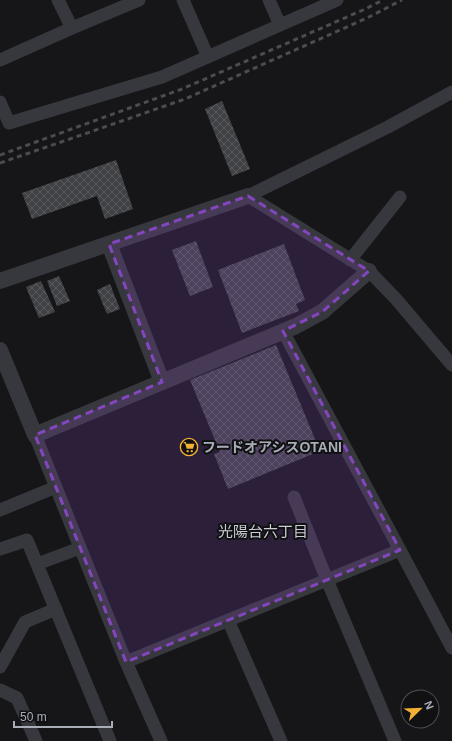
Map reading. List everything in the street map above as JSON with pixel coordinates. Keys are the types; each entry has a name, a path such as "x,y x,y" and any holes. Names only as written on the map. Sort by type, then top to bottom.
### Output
{"street":[{"path":"58,0 72,28"},
{"path":"0,60 139,0"},
{"path":"183,0 208,56"},
{"path":"269,0 280,25"},
{"path":"0,102 9,123 162,77 337,0"},
{"path":"0,281 248,196 388,128 452,92"},
{"path":"248,196 369,271 396,299 452,365"},
{"path":"350,260 400,197"},
{"path":"109,244 162,382"},
{"path":"35,435 296,326 322,312 369,271"},
{"path":"283,331 451,646"},
{"path":"0,350 126,662 161,741"},
{"path":"0,510 56,487"},
{"path":"294,497 326,580 394,741"},
{"path":"0,549 27,540 110,741"},
{"path":"37,564 80,548"},
{"path":"126,662 400,550"},
{"path":"0,667 25,622 56,609"},
{"path":"228,620 281,741"},
{"path":"0,690 17,698 36,741"}],"highlighted area":[{"path":"248,196 369,271 322,312 283,331 400,550 126,662 35,435 162,382 109,244"}],"building":[{"path":"222,101 250,169 232,176 205,109"},
{"path":"116,160 133,209 105,219 97,196 32,219 22,193"},
{"path":"196,241 213,287 190,296 172,250"},
{"path":"284,244 305,300 296,304 299,311 242,333 218,270"},
{"path":"59,276 70,301 57,306 47,281"},
{"path":"41,281 55,312 39,318 26,287"},
{"path":"110,284 120,309 107,314 97,290"},
{"path":"276,345 320,451 228,489 214,454 220,452 190,380"}],"railway":[{"path":"0,155 182,89 383,0"},
{"path":"0,163 185,99 367,18 402,0"}],"place":[{"name":"フードオアシスOTANI","path":"189,447"}],"district":[{"name":"光陽台六丁目","path":"263,532"}]}
